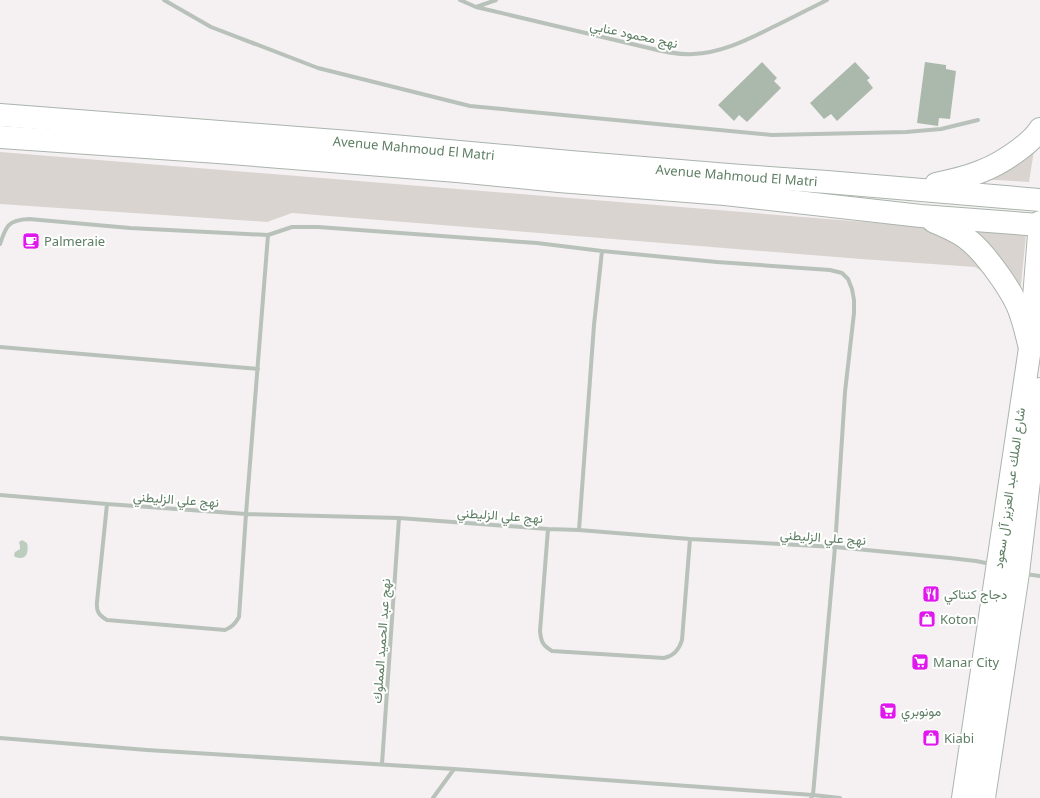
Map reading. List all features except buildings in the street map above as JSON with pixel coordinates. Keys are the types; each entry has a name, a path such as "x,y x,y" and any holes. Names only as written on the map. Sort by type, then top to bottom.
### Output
{"main road":[{"name":"Avenue Mahmoud El Matri","path":"0,115 349,142 570,162 1040,200"},
{"path":"912,189 963,178 988,169 1008,158 1028,143 1040,129"},
{"name":"Avenue Mahmoud El Matri","path":"0,137 226,152 449,170 725,194 921,216 1040,224"},
{"path":"921,216 952,230 970,242 1000,276 1021,314 1030,348"},
{"name":"شارع الملك عبد العزيز آل سعود","path":"984,798 1030,348 1040,224"},
{"name":"شارع الملك عبد العزيز آل سعود","path":"963,798 1008,569 1040,389"}],"street":[{"path":"164,0 211,27 318,68 470,106 772,135 906,132 941,129 978,120"},
{"name":"نهج محمود عنابي","path":"460,0 476,7 674,54 694,54 719,50 747,40 827,0"},
{"path":"476,7 496,0"},
{"path":"0,244 5,229 10,223 29,219 130,228 268,234 292,227 318,227 538,243 717,262 830,270 842,273 848,279 852,289 854,313 845,392 834,547 812,796"},
{"path":"107,504 96,608 102,617 107,620 225,630 232,628 236,624 239,617 268,234"},
{"path":"579,530 594,325 602,250"},
{"path":"0,347 258,369"},
{"name":"نهج علي الزليطني","path":"0,494 107,504 246,514 399,518 690,539 834,547 976,561 1028,575 1040,576"},
{"name":"نهج عبد الحميد المملوك","path":"382,764 399,518"},
{"path":"548,529 540,631 541,640 545,647 552,651 664,658 669,657 676,652 680,647 682,640 690,539"},
{"path":"0,738 147,750 382,764 840,798"},
{"path":"433,798 454,769"}],"shaded area":[{"path":"1036,138 1029,182 980,179"},
{"path":"0,152 1026,235 1020,295 975,267 292,213 267,222 0,204"},
{"path":"22,540 27,543 28,550 26,555 22,558 15,557 15,552 20,549 19,542"}],"place":[{"name":"Palmeraie","path":"31,241"},
{"name":"دجاج كنتاكي","path":"931,594"},
{"name":"Koton","path":"927,619"},
{"name":"Manar City","path":"920,662"},
{"name":"مونوبري","path":"888,711"},
{"name":"Kiabi","path":"931,738"}]}
